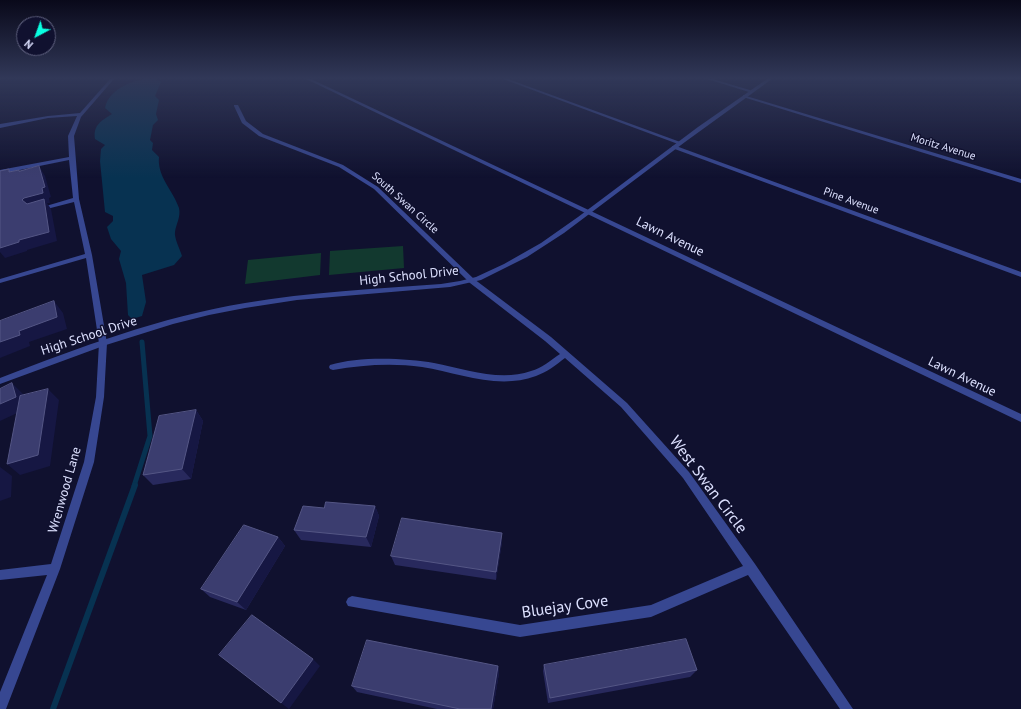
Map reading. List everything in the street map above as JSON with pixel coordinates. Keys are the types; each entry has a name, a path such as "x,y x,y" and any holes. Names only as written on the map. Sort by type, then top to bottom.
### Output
{"street":[{"name":"South Swan Circle","path":"239,112 244,122 261,135 341,166 376,188 472,281"},
{"name":"Lawn Avenue","path":"378,112 1021,418"},
{"name":"Pine Avenue","path":"591,112 1021,274"},
{"name":"High School Drive","path":"0,381 46,362 103,342 186,318 282,299 457,284 487,276 528,254 590,212 723,112"},
{"name":"Moritz Avenue","path":"797,112 1021,181"},
{"path":"0,126 48,117 82,114"},
{"name":"Wrenwood Lane","path":"0,708 55,569 89,462 100,397 103,342 89,255 76,199 72,158 71,136 79,117 82,114"},
{"path":"0,172 72,158"},
{"path":"34,210 76,199"},
{"path":"0,281 89,255"},
{"name":"West Swan Circle","path":"472,281 548,339 624,405 686,475 847,709"},
{"path":"333,367 377,361 400,362 433,366 465,374 508,378 529,375 566,354"},
{"name":"Bluejay Cove","path":"352,602 520,631 651,611 751,568"},
{"path":"0,575 55,569"}],"green space":[{"path":"403,246 404,268 329,275 330,251"},
{"path":"321,253 320,275 245,284 248,260"}],"water":[{"path":"110,112 156,112 158,120 153,125 150,140 153,143 152,150 159,157 160,171 179,208 175,234 182,256 174,265 142,275 146,302 142,316 132,319 128,315 126,283 119,259 121,251 111,239 107,227 113,221 113,216 105,212 100,161 101,149 105,145 95,139 95,130 99,124 112,114"}],"building":[{"path":"39,166 45,187 42,188 43,193 24,198 22,200 27,204 44,199 49,232 19,240 19,242 0,248 0,171 9,169 9,172 19,171"},
{"path":"54,301 57,317 19,331 20,335 0,342 0,321"},
{"path":"12,383 16,397 0,404 0,389"},
{"path":"48,389 38,455 7,464 20,396"},
{"path":"196,410 182,469 143,475 159,416"},
{"path":"326,502 375,506 366,537 294,530 303,506 324,508"},
{"path":"402,518 502,533 496,572 391,556"},
{"path":"244,525 278,537 237,602 201,589"},
{"path":"252,615 313,659 281,703 219,655"},
{"path":"686,639 697,670 550,698 544,665"},
{"path":"367,640 498,666 491,709 460,709 352,686"}],"waterway":[{"path":"134,486 150,436 142,342"},
{"path":"53,709 135,485"}]}
